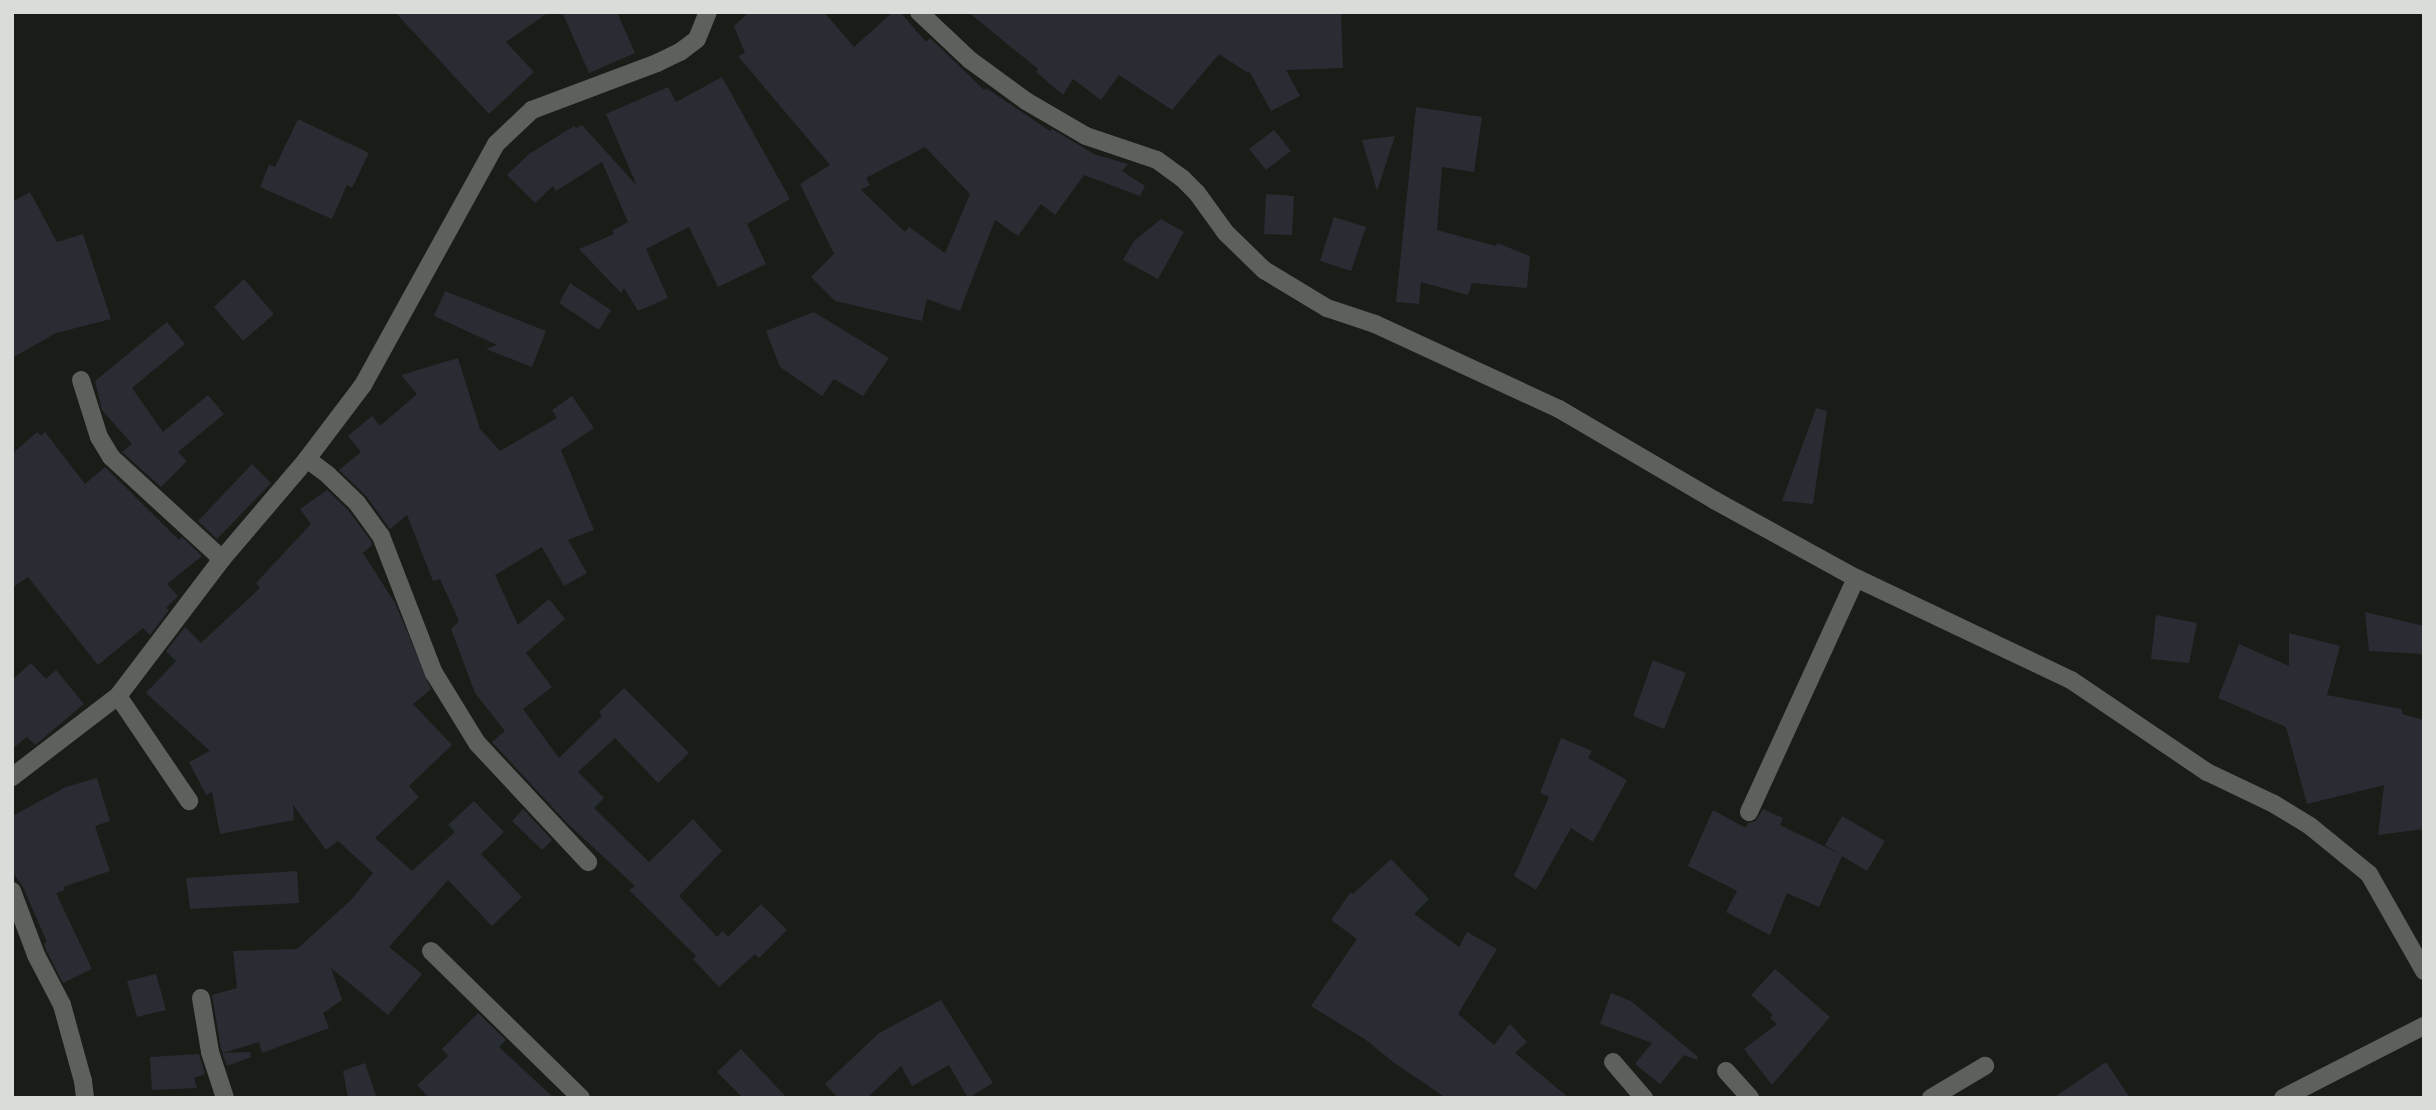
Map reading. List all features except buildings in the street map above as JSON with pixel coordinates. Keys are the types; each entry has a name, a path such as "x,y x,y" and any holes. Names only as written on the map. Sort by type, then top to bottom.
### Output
{"street":[{"path":"12,778 118,696 222,559 307,459 363,384 496,144 532,110 657,64 680,52 697,39 708,12"},
{"path":"919,12 970,60 1026,101 1086,135 1157,160 1182,178 1197,193 1226,233 1264,270 1327,308 1375,324 1559,409 1714,500 1856,578 2071,680 2207,772 2274,804 2310,826 2369,874 2424,971"},
{"path":"81,380 99,437 111,457 222,559"},
{"path":"307,459 328,475 356,503 381,536 434,673 477,743 588,862"},
{"path":"1749,812 1856,578"},
{"path":"118,696 189,801"},
{"path":"12,891 36,955 62,1005 83,1081 85,1098"},
{"path":"431,951 581,1098"},
{"path":"201,998 210,1052 225,1098"},
{"path":"2283,1098 2424,1026"},
{"path":"1613,1062 1644,1098"},
{"path":"1931,1098 1985,1066"},
{"path":"1726,1070 1750,1098"}]}
